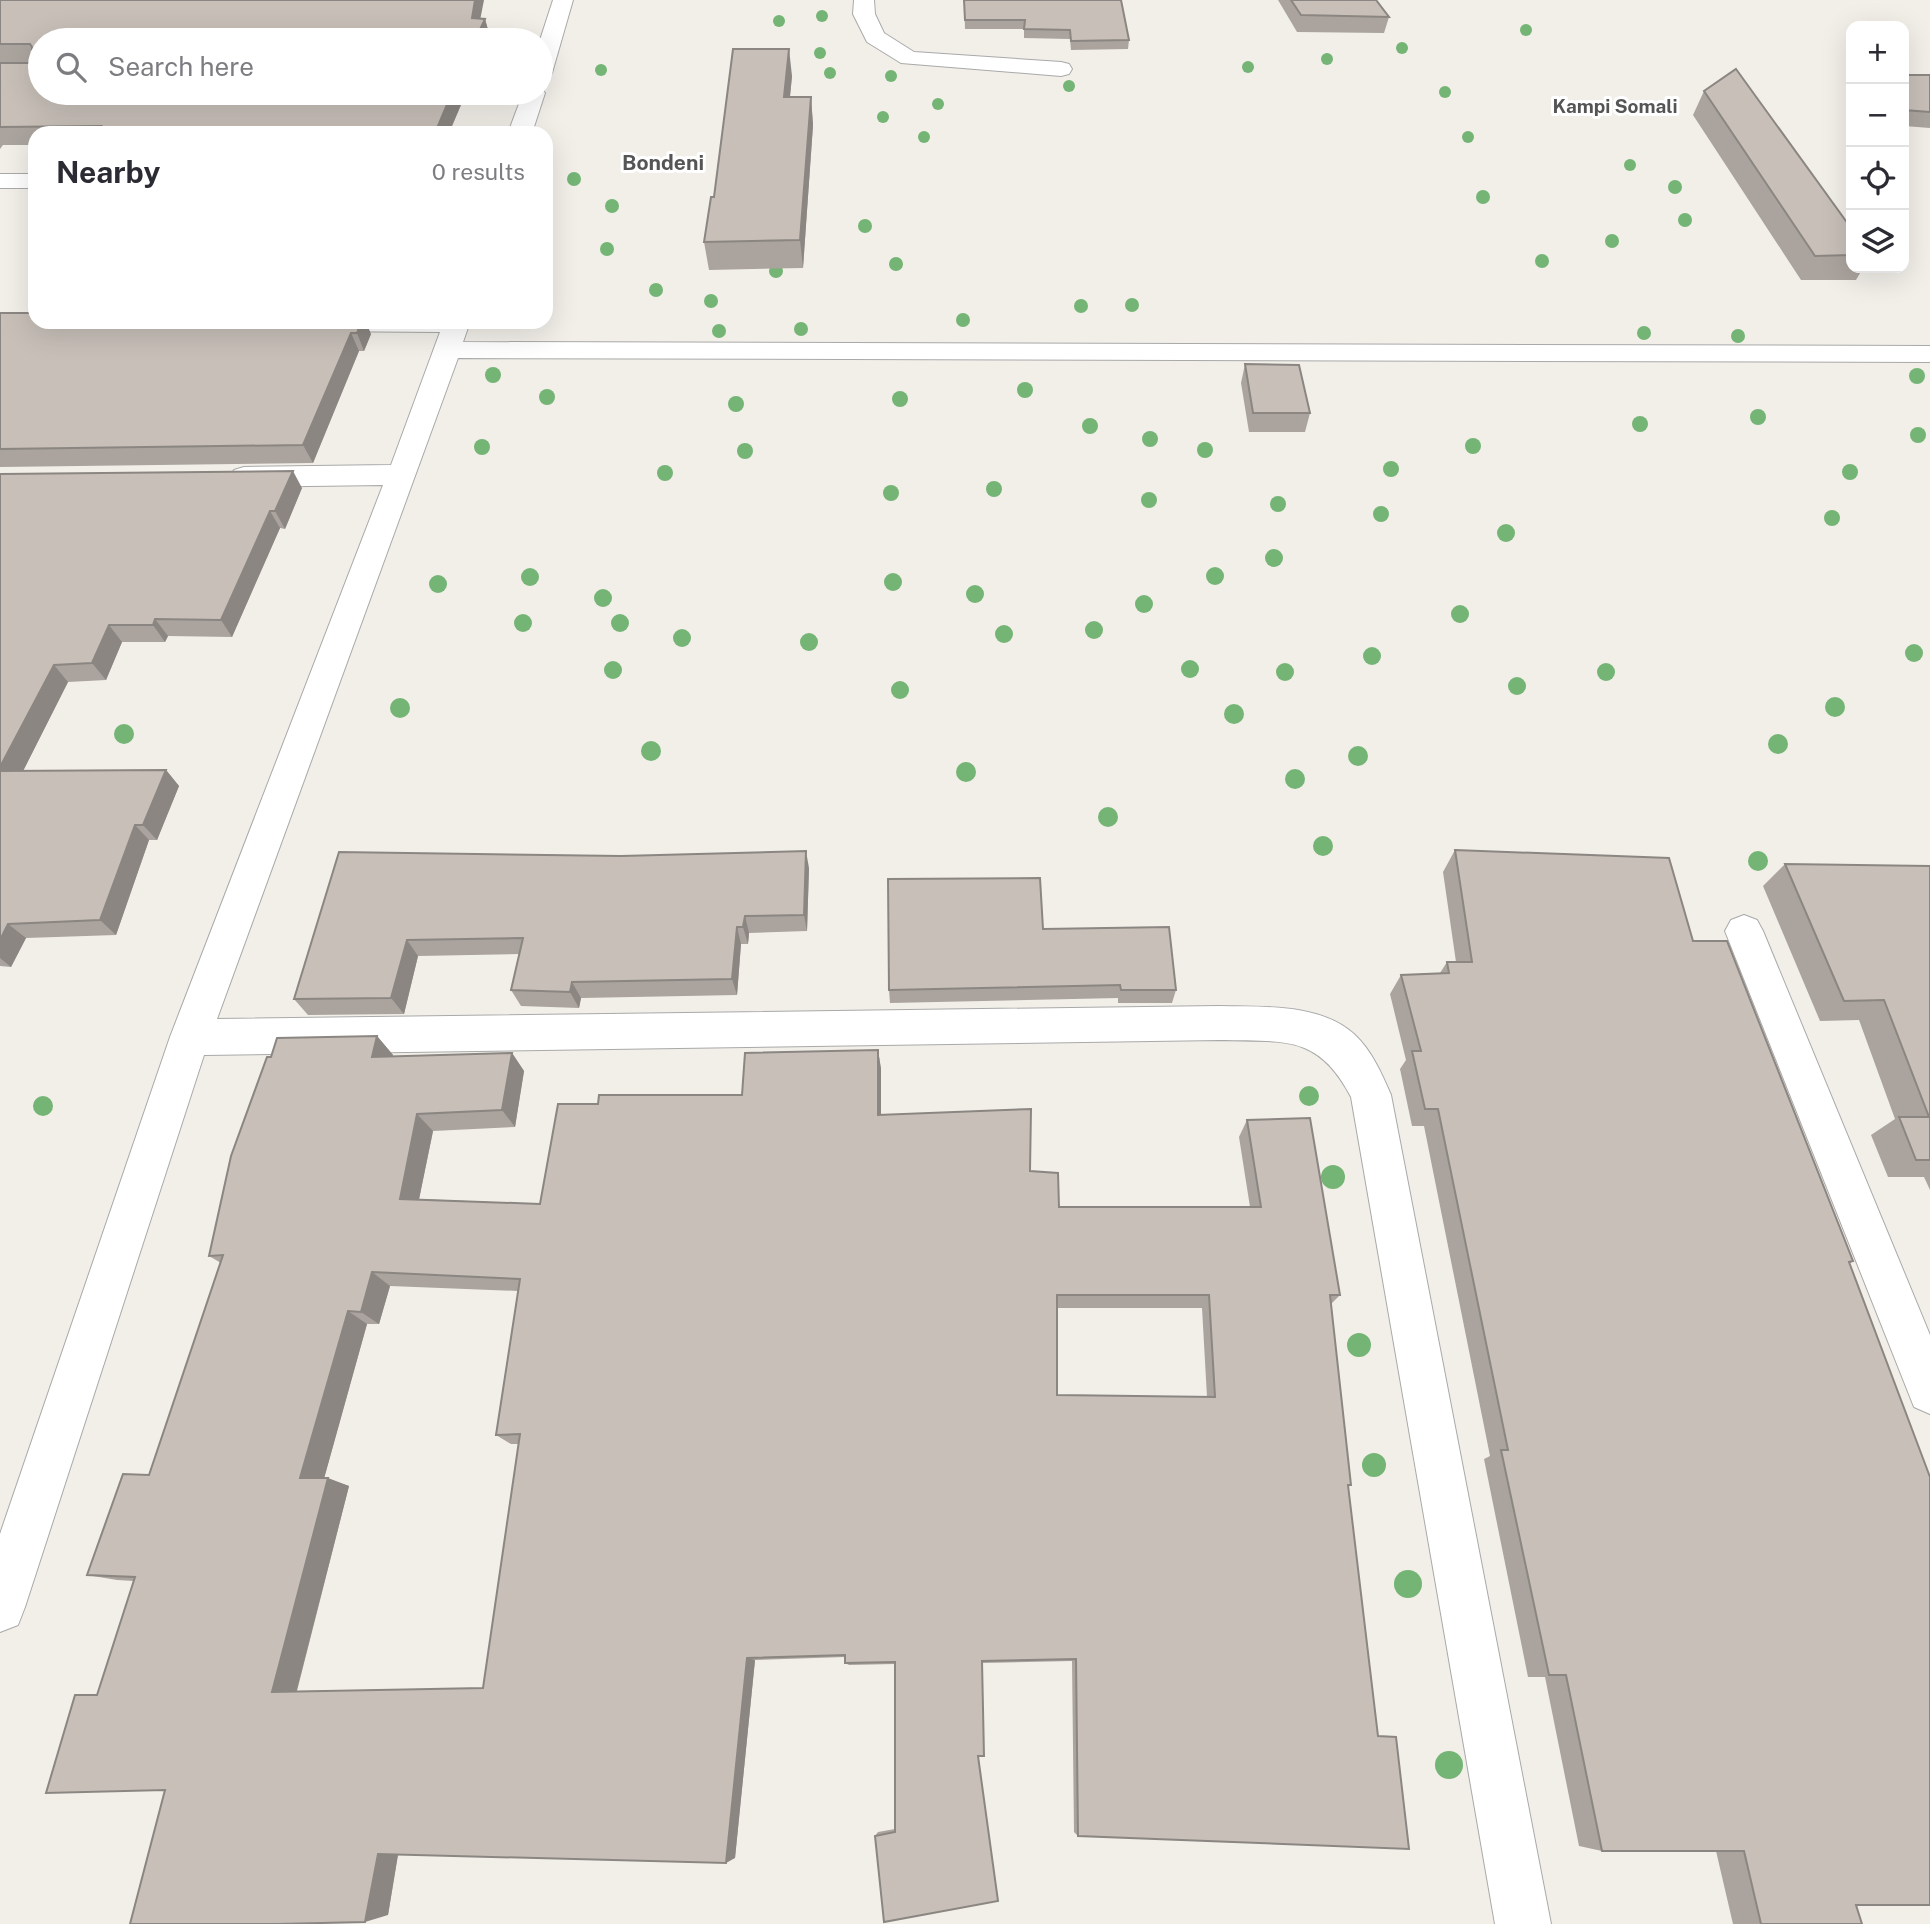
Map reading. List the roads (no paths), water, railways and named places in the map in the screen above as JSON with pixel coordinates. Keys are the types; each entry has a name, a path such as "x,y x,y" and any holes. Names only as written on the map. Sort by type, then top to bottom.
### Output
{"street":[{"path":"553,35 564,0"},
{"path":"864,0 864,13 875,37 908,58 1062,69"},
{"path":"522,126 530,105"},
{"path":"0,181 28,181"},
{"path":"398,329 453,332 1930,354"},
{"path":"0,1607 190,1037 402,475 453,332"},
{"path":"222,477 402,475"},
{"path":"1744,932 1930,1391"},
{"path":"190,1037 1219,1023 1275,1025 1333,1040 1358,1069 1371,1095 1523,1924"}],"district":[{"name":"Kampi Somali","path":"1615,106"},
{"name":"Bondeni","path":"663,162"}]}
